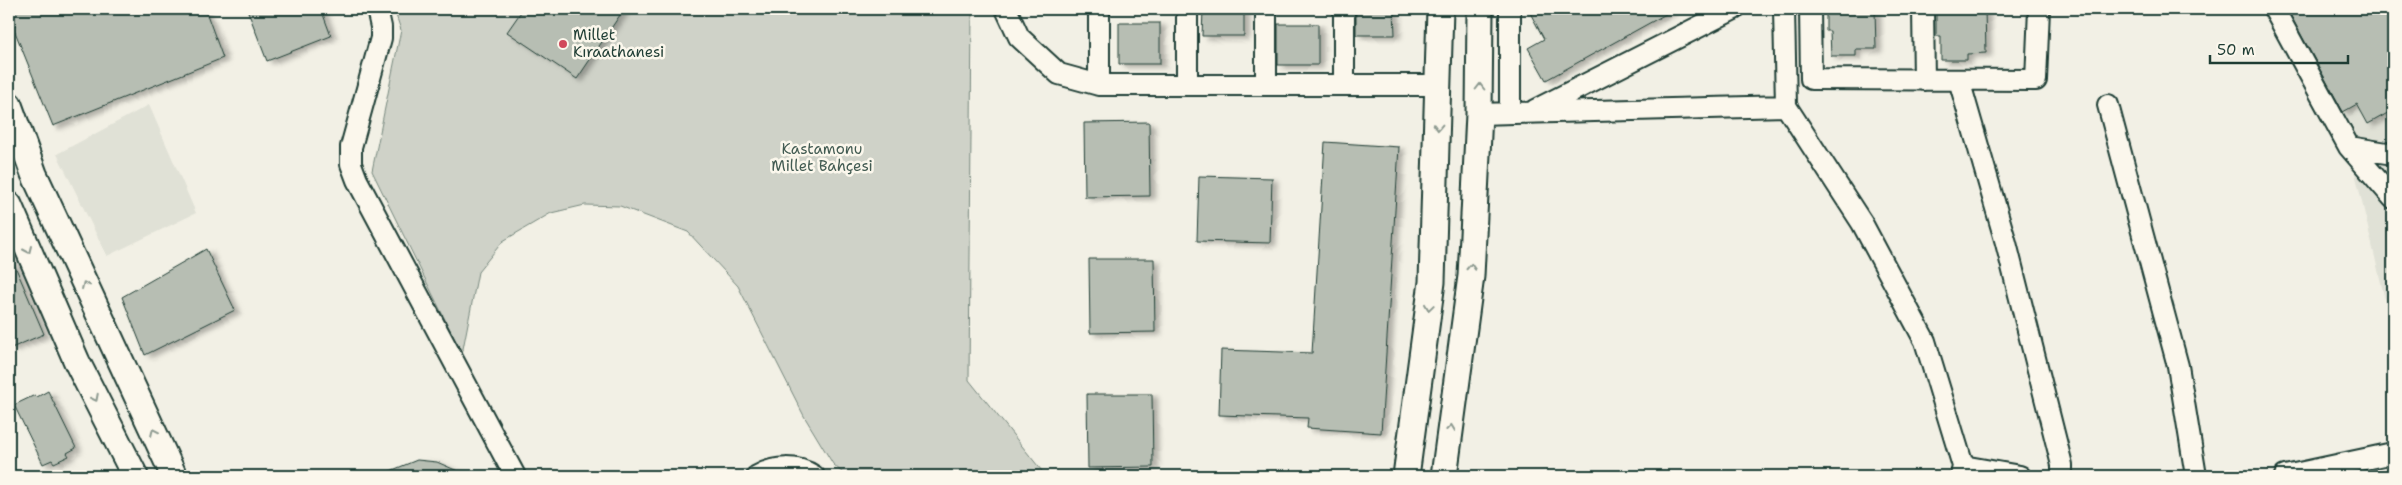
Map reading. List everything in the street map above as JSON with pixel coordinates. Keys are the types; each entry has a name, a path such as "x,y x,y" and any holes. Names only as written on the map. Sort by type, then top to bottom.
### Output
{"main road":[{"path":"1406,476 1432,282 1440,9"},
{"path":"1444,476 1471,276 1480,114 1480,9"},
{"path":"9,105 34,174 174,476"},
{"path":"9,205 77,362 135,476"}],"street":[{"path":"377,9 381,27 381,38 351,147 351,164 357,180 515,476"},
{"path":"1006,9 1019,37 1059,74 1099,84 1439,85"},
{"path":"1099,9 1099,84"},
{"path":"1186,85 1187,9"},
{"path":"1266,9 1266,85"},
{"path":"1344,9 1344,85"},
{"path":"1510,9 1519,113"},
{"path":"1519,113 1734,9"},
{"path":"1784,9 1786,106 1862,223 1925,341 1962,471 2020,476"},
{"path":"1810,9 1811,79 1924,80 2036,80 2039,9"},
{"path":"1923,9 1924,80"},
{"path":"2274,9 2349,147 2393,198"},
{"path":"1959,80 2006,242 2062,465 2062,476"},
{"path":"2108,105 2178,366 2196,476"},
{"path":"1480,114 1786,106"},
{"path":"2349,147 2393,154"},
{"path":"2285,476 2393,453"},
{"path":"757,476 769,469 803,469 814,476"}],"shaded area":[{"path":"2274,9 2393,9 2393,334 2349,147"},
{"path":"149,105 196,213 107,256 57,154"}],"green space":[{"name":"Kastamonu Millet Bahçesi","path":"394,9 972,9 969,380 1046,476 846,476 833,464 804,416 738,286 688,232 620,206 585,205 551,213 503,241 478,272 462,354 372,171 401,30"}],"building":[{"path":"9,9 205,9 223,58 53,126 13,27 15,26"},
{"path":"247,9 321,9 331,36 267,61"},
{"name":"Millet Kıraathanesi","path":"523,9 624,9 577,79 507,32"},
{"path":"1203,9 1244,9 1244,36 1202,36"},
{"path":"1356,9 1394,9 1395,35 1356,35"},
{"path":"1528,9 1675,9 1546,80 1528,48 1544,39"},
{"path":"1826,9 1875,9 1876,49 1856,49 1856,56 1831,56 1830,31 1826,31"},
{"path":"1985,9 1986,53 1967,54 1967,60 1941,60 1941,36 1936,36 1936,10"},
{"path":"2287,9 2385,9 2393,25 2393,110 2368,124 2357,104 2343,112"},
{"path":"1119,23 1160,23 1160,64 1119,64"},
{"path":"1278,24 1318,24 1318,65 1278,65"},
{"path":"1149,122 1150,196 1085,197 1084,123"},
{"path":"1325,142 1399,147 1381,433 1307,428 1308,418 1219,415 1221,350 1312,353"},
{"path":"1199,176 1272,178 1270,243 1197,241"},
{"path":"206,249 235,310 145,355 122,297"},
{"path":"9,252 44,334 9,349"},
{"path":"1089,259 1154,259 1155,332 1090,333"},
{"path":"48,391 76,448 67,453 69,456 54,463 52,460 43,464 14,405"},
{"path":"1087,394 1152,394 1153,467 1088,468"},
{"path":"417,460 437,462 469,476 378,476"}],"place":[{"name":"Millet Kıraathanesi","path":"563,44"}]}
